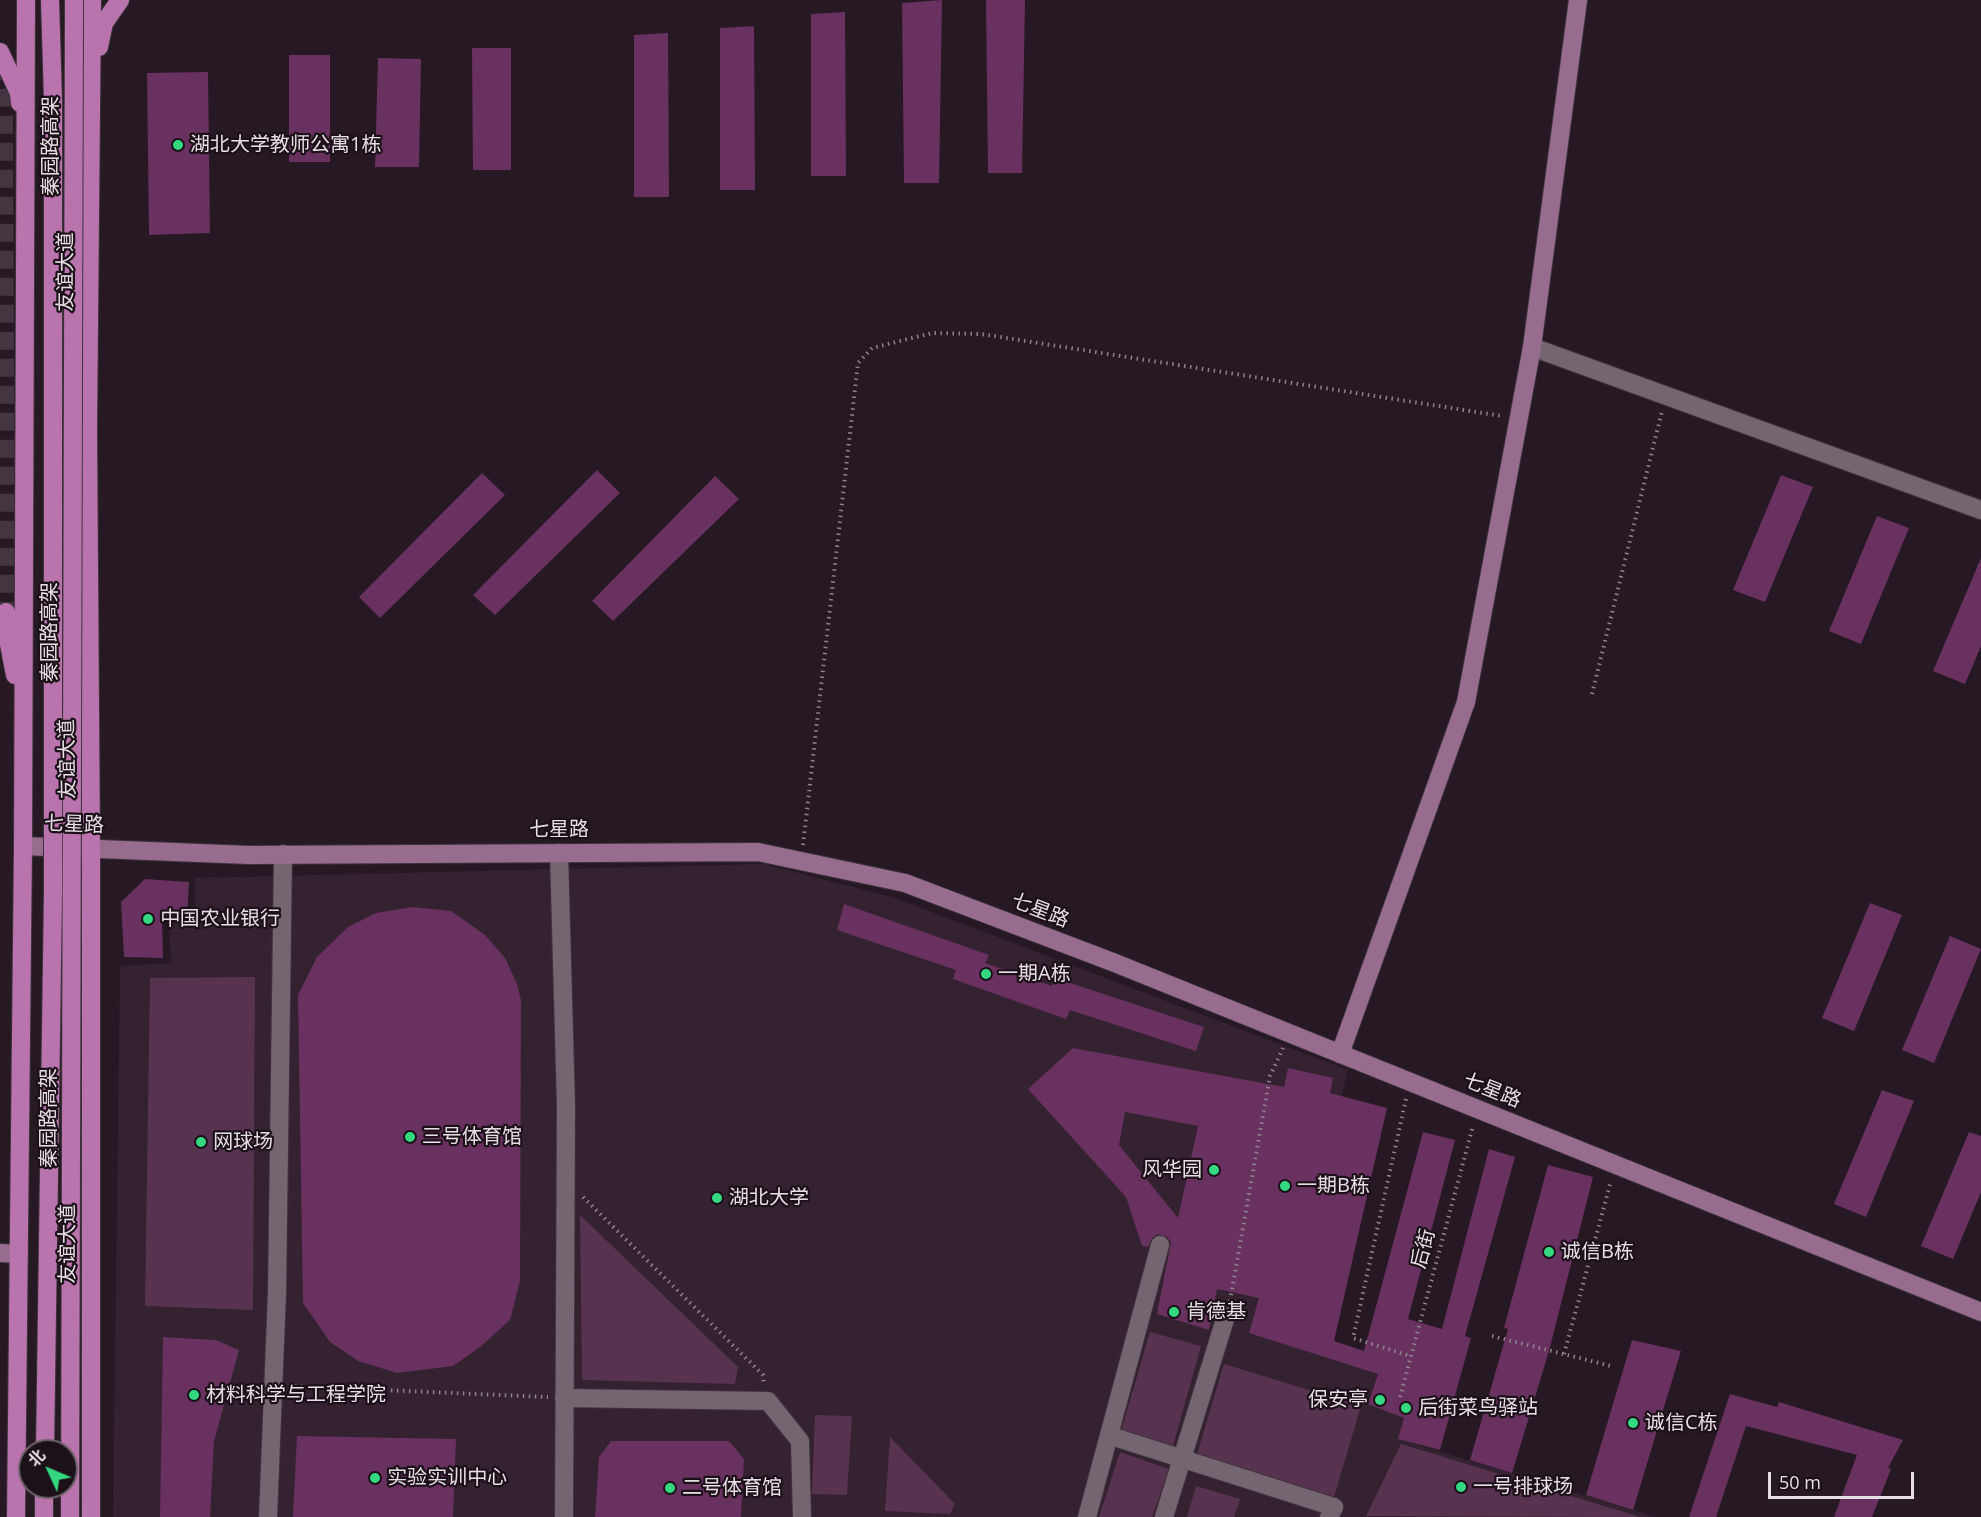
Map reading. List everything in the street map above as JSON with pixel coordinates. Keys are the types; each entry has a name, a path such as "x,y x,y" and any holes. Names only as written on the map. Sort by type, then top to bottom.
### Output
{"main road":[{"name":"友谊大道","path":"16,1517 23,846 26,0"},
{"name":"秦园路高架","path":"45,1439 53,892 53,100 50,0"},
{"name":"秦园路高架","path":"70,1517 74,0"},
{"name":"友谊大道","path":"91,1517 91,848 88,429 92,0"},
{"path":"90,93 104,23 120,0"},
{"path":"0,52 19,93 26,138"},
{"path":"6,612 8,639 23,706"},
{"path":"44,1499 44,1517"}],"street":[{"path":"1340,1054 1466,702 1532,347 1578,0"},
{"path":"1532,347 1981,510"},
{"name":"七星路","path":"23,846 283,854 758,852 905,883 1290,1034 1981,1311"},
{"path":"559,853 566,1180 564,1517"},
{"path":"268,1517 273,1385 283,854"},
{"path":"1087,1517 1111,1436 1160,1245"},
{"path":"0,1253 19,1254"},
{"path":"1164,1517 1226,1316"},
{"path":"564,1398 768,1401 800,1441 802,1517"},
{"path":"1111,1436 1334,1507 1329,1517"}],"path":[{"path":"801,861 858,363 873,348 932,333 981,334 1519,418"},
{"path":"1592,694 1666,396"},
{"path":"1226,1316 1241,1249 1270,1076 1290,1034"},
{"path":"1410,1082 1353,1338 1410,1356"},
{"name":"后街","path":"1400,1397 1478,1109"},
{"path":"1564,1354 1615,1164"},
{"path":"566,1180 763,1375 768,1401"},
{"path":"1492,1336 1611,1366"},
{"path":"273,1385 564,1398"}],"shaded area":[{"name":"湖北大学","path":"763,864 892,897 1348,1070 1287,1326 1383,1357 1373,1389 1410,1400 1399,1439 1656,1517 113,1517 120,966 171,963 169,923 195,921 195,878"},
{"name":"网球场","path":"255,977 253,1310 145,1306 150,978"},
{"path":"580,1215 738,1367 735,1384 582,1380"},
{"path":"1150,1332 1201,1346 1173,1446 1121,1431"},
{"path":"1224,1364 1361,1406 1334,1497 1197,1454"},
{"path":"815,1415 852,1416 847,1495 812,1494"},
{"path":"890,1437 955,1504 950,1514 885,1511"},
{"name":"一号排球场","path":"1401,1444 1640,1517 1366,1516"},
{"path":"1120,1452 1169,1469 1152,1517 1099,1517"},
{"path":"1196,1486 1240,1499 1234,1517 1187,1517"}],"building":[{"path":"942,0 939,183 904,183 902,3"},
{"path":"986,0 1025,0 1022,173 988,173"},
{"path":"845,12 846,176 811,176 811,14"},
{"path":"754,26 755,190 720,190 720,28"},
{"path":"668,33 669,197 634,197 634,35"},
{"path":"472,48 511,48 511,170 473,170"},
{"path":"289,55 330,55 330,162 289,162"},
{"path":"378,58 421,59 419,167 375,167"},
{"name":"湖北大学教师公寓1栋","path":"208,72 210,233 149,235 147,73"},
{"path":"597,470 620,493 495,615 473,595"},
{"path":"482,473 505,495 380,618 359,597"},
{"path":"1781,475 1813,487 1765,602 1733,590"},
{"path":"715,476 739,499 613,621 592,601"},
{"path":"1877,516 1909,528 1861,644 1829,631"},
{"path":"1981,558 1981,646 1965,684 1933,671"},
{"name":"中国农业银行","path":"145,879 189,882 187,917 162,921 163,958 124,957 121,902"},
{"path":"1870,903 1902,915 1854,1031 1822,1018"},
{"name":"一期A栋","path":"844,904 989,955 985,963 1052,986 1055,978 1204,1027 1196,1051 1070,1010 1066,1019 953,979 956,970 837,930"},
{"name":"三号体育馆","path":"412,907 451,911 485,935 505,958 517,984 521,1000 520,1281 510,1320 480,1347 453,1366 397,1373 358,1361 330,1342 303,1303 298,995 317,957 348,927 376,913"},
{"path":"1950,936 1981,949 1934,1063 1902,1050"},
{"path":"1073,1048 1284,1087 1288,1068 1333,1078 1330,1093 1387,1108 1334,1341 1364,1351 1423,1132 1455,1140 1408,1319 1442,1329 1489,1149 1515,1157 1465,1336 1471,1338 1440,1450 1398,1439 1404,1418 1368,1404 1378,1374 1249,1333 1259,1298 1217,1289 1209,1330 1157,1314 1171,1242 1167,1237 1158,1234 1152,1238 1148,1247 1142,1246 1126,1197 1028,1089","holes":["1125,1112 1198,1126 1178,1218 1119,1145"]},
{"path":"1882,1090 1914,1101 1866,1217 1834,1204"},
{"path":"1969,1132 1981,1136 1981,1192 1953,1259 1921,1246"},
{"path":"1548,1165 1593,1177 1549,1351 1512,1473 1470,1460 1508,1329 1504,1328"},
{"name":"材料科学与工程学院","path":"163,1337 216,1340 239,1350 214,1441 210,1517 160,1517"},
{"name":"诚信C栋","path":"1632,1340 1681,1351 1633,1510 1586,1495"},
{"path":"1730,1394 1777,1407 1779,1402 1903,1440 1888,1468 1891,1469 1872,1517 1834,1517 1857,1455 1746,1426 1716,1517 1689,1517"},
{"name":"实验实训中心","path":"297,1436 456,1439 453,1517 293,1517"},
{"name":"二号体育馆","path":"611,1441 729,1441 744,1459 741,1517 595,1517 599,1457"}],"tunnel":[{"path":"0,62 4,117 6,612"}],"place":[{"name":"湖北大学教师公寓1栋","path":"178,145"},
{"name":"中国农业银行","path":"148,919"},
{"name":"一期A栋","path":"986,974"},
{"name":"三号体育馆","path":"410,1137"},
{"name":"网球场","path":"201,1142"},
{"name":"风华园","path":"1214,1170"},
{"name":"一期B栋","path":"1285,1186"},
{"name":"湖北大学","path":"717,1198"},
{"name":"诚信B栋","path":"1549,1252"},
{"name":"肯德基","path":"1174,1312"},
{"name":"材料科学与工程学院","path":"194,1395"},
{"name":"保安亭","path":"1380,1400"},
{"name":"后街菜鸟驿站","path":"1406,1408"},
{"name":"诚信C栋","path":"1633,1423"},
{"name":"实验实训中心","path":"375,1478"},
{"name":"一号排球场","path":"1461,1487"},
{"name":"二号体育馆","path":"670,1488"}]}
